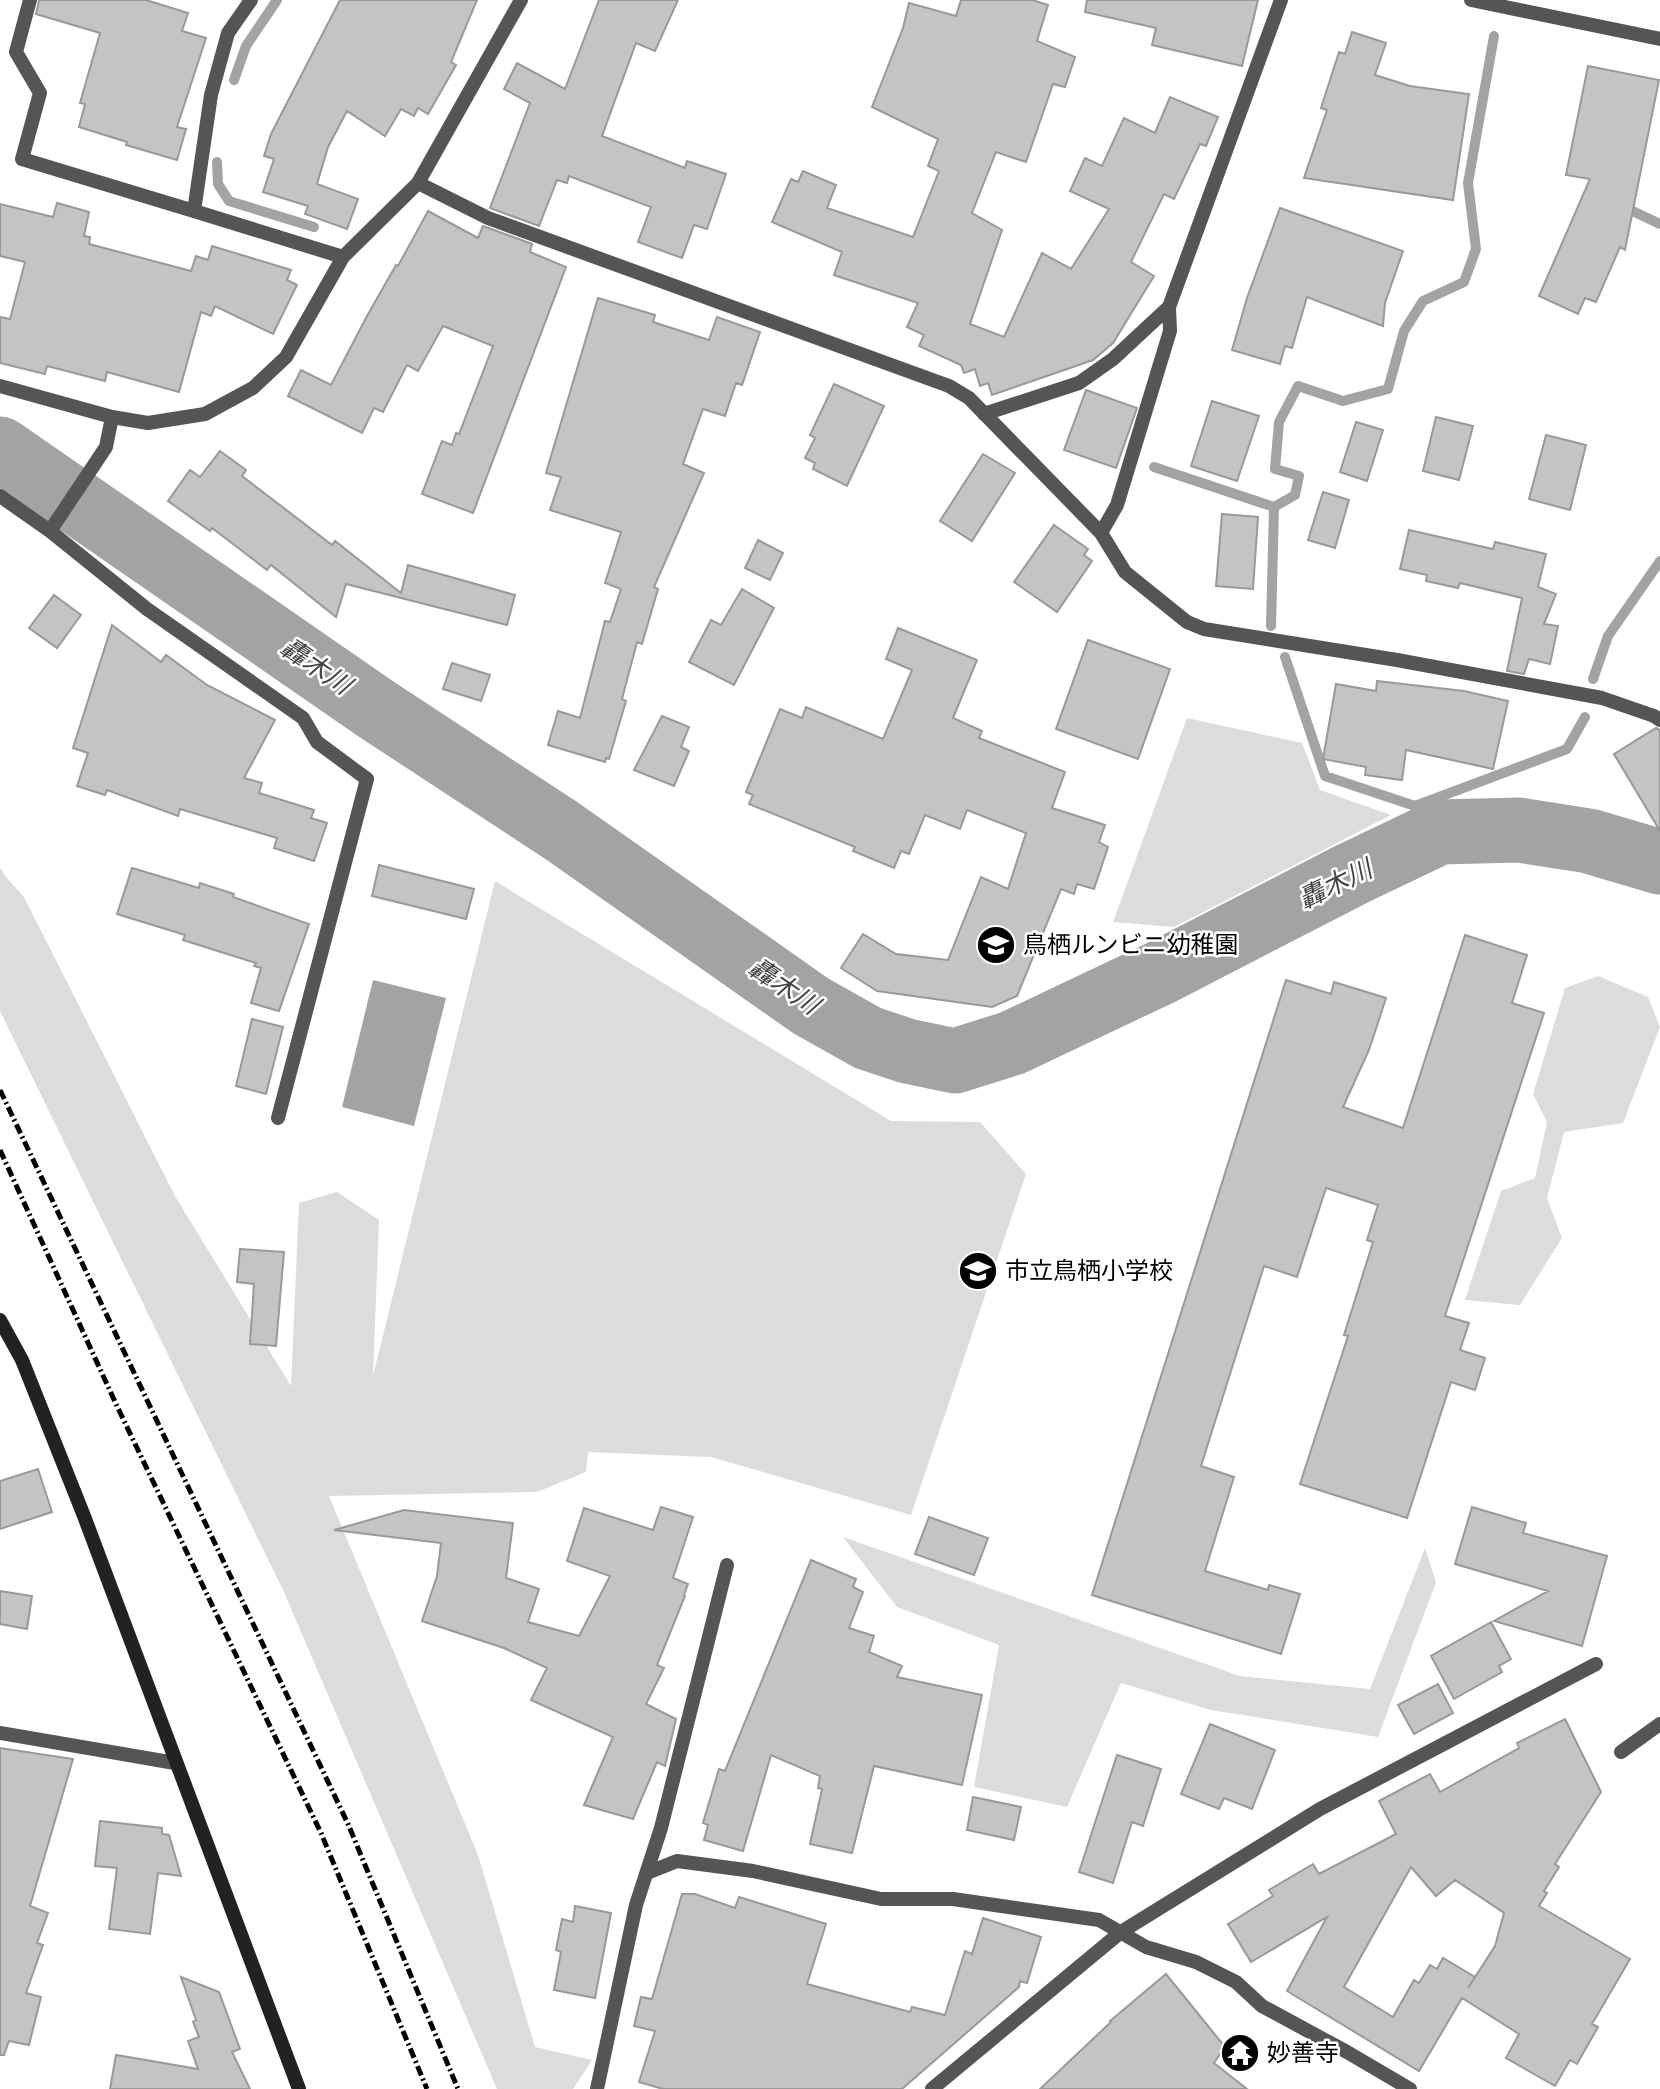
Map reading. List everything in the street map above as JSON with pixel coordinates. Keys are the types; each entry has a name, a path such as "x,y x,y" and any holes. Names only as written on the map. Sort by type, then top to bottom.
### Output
{"street":[{"path":"30,0 16,52 40,93 22,159 343,257"},
{"path":"194,211 211,95 228,33 251,0"},
{"path":"0,386 112,417 148,423 205,414 253,388 286,357 343,257 418,183 521,0"},
{"path":"1101,533 1118,505 1170,331 1169,307 1281,0"},
{"path":"1471,0 1660,39"},
{"path":"418,183 488,218 949,386 969,398 1101,533 1125,572 1187,622 1205,629 1397,660 1602,698 1660,720"},
{"path":"984,414 1079,383 1113,359 1169,307"},
{"path":"50,531 106,447 112,417"},
{"path":"0,496 50,531 147,609 303,718 317,742 367,779 278,1118"},
{"path":"0,1320 22,1360 55,1444 299,2089"},
{"path":"597,2089 636,1905 661,1828 727,1565"},
{"path":"932,2089 1121,1932 1320,1809 1596,1664"},
{"path":"1622,1752 1660,1724"},
{"path":"0,1733 175,1763"},
{"path":"647,1873 677,1861 740,1869 881,1899 953,1899 1099,1920 1146,1947 1196,1962 1236,1982 1262,2006 1410,2089"}],"shaded area":[{"path":"1187,718 1302,743 1320,790 1391,815 1174,927 1113,922"},
{"path":"0,867 24,897 175,1196 291,1386 299,1203 337,1192 379,1220 373,1376 495,881 891,1121 980,1122 1026,1174 911,1515 711,1457 588,1452 586,1472 537,1492 329,1496 478,1855 535,2047 592,2060 573,2089 497,2089 283,1590 0,1011"},
{"path":"1598,976 1648,997 1660,1027 1623,1123 1564,1132 1547,1198 1562,1238 1520,1305 1465,1300 1501,1191 1535,1178 1547,1122 1533,1094 1565,988"},
{"path":"373,980 446,998 414,1126 342,1107"},
{"path":"843,1537 1240,1676 1370,1689 1425,1548 1436,1582 1378,1737 1211,1710 1121,1683 1067,1807 974,1787 999,1645 897,1607"}],"building":[{"path":"39,0 146,0 188,13 182,31 206,38 177,127 186,129 177,160 79,127 85,104 80,103 100,33 36,14"},
{"path":"340,0 477,0 451,62 456,65 428,114 418,108 414,116 401,109 385,136 347,111 328,147 317,184 358,199 347,229 305,214 308,206 263,192 274,159 264,156 271,134"},
{"path":"599,0 678,0 655,51 636,43 602,136 685,168 687,161 726,174 707,229 694,225 682,258 638,242 651,207 569,176 567,183 557,180 539,226 490,208 530,103 504,89 517,63 565,89"},
{"path":"961,0 1032,0 1048,5 1037,41 1075,57 1065,87 1053,84 1026,162 996,152 972,213 1002,230 970,324 1004,337 1042,253 1071,269 1109,209 1070,191 1085,158 1102,166 1124,118 1155,133 1170,97 1218,117 1206,146 1200,144 1174,199 1164,194 1131,262 1154,276 1113,343 1093,360 992,395 988,383 980,386 975,369 964,373 961,365 919,346 924,335 907,327 918,303 834,275 842,252 772,222 791,179 798,182 803,171 836,185 827,208 913,237 939,171 928,166 938,139 872,107 903,28 909,3 956,16"},
{"path":"1087,0 1258,0 1242,66 1152,45 1156,28 1085,12"},
{"path":"1352,32 1386,43 1375,75 1410,86 1469,94 1453,200 1304,178 1327,110 1321,108 1339,52 1345,54"},
{"path":"1588,66 1659,80 1625,250 1620,247 1596,302 1585,298 1578,314 1539,296 1590,179 1566,175"},
{"path":"57,203 89,212 84,236 90,237 89,244 191,271 196,256 208,260 212,246 291,270 287,280 297,285 273,334 215,306 211,316 201,312 179,392 107,372 105,381 47,366 45,374 0,363 0,317 10,319 25,262 0,256 0,204 53,217"},
{"path":"1280,208 1403,251 1385,303 1383,326 1307,297 1292,348 1285,346 1280,364 1232,350 1247,298"},
{"path":"428,211 478,238 483,226 532,244 530,252 566,267 473,513 422,494 442,441 452,445 456,433 459,434 493,346 443,326 418,371 407,365 383,412 374,408 362,433 288,396 301,370 331,385 367,316"},
{"path":"598,298 655,315 653,322 709,340 717,317 760,332 742,385 736,383 725,416 703,409 683,464 704,473 654,587 658,589 642,644 637,642 622,699 626,701 609,759 606,758 605,762 548,745 558,711 580,718 605,621 610,622 621,589 605,583 621,532 550,510 561,477 546,473"},
{"path":"834,384 884,406 847,486 813,469 815,463 805,458 815,438 810,435"},
{"path":"1086,390 1137,408 1116,468 1064,450"},
{"path":"1212,401 1259,416 1237,481 1191,466"},
{"path":"1436,417 1473,426 1459,480 1423,471"},
{"path":"1356,422 1383,430 1367,481 1340,472"},
{"path":"1546,435 1586,445 1570,510 1529,499"},
{"path":"220,451 246,470 242,476 332,545 335,541 401,593 408,565 515,595 507,625 346,584 336,617 271,565 267,570 212,528 210,531 168,501 190,470 200,477"},
{"path":"983,454 1015,473 972,541 940,521"},
{"path":"1323,492 1349,500 1335,548 1308,540"},
{"path":"1222,514 1258,517 1253,589 1216,586"},
{"path":"1054,525 1088,549 1084,555 1092,561 1057,612 1014,582"},
{"path":"1409,530 1493,549 1495,542 1546,554 1538,587 1556,594 1544,624 1558,626 1550,664 1529,659 1524,674 1507,671 1522,598 1460,583 1458,588 1426,581 1427,575 1400,569"},
{"path":"758,540 783,553 770,580 745,568"},
{"path":"742,589 774,608 734,685 689,662 711,620 721,625"},
{"path":"54,595 81,615 57,648 29,628"},
{"path":"112,625 161,662 166,655 207,685 275,720 244,778 262,783 259,793 314,810 311,818 327,823 314,861 274,848 277,838 180,809 178,816 107,790 105,795 77,786 88,753 73,748"},
{"path":"898,628 977,660 953,718 982,731 979,738 1065,772 1052,808 1105,825 1099,842 1108,847 1094,889 1077,884 1074,894 1061,889 1017,996 992,1007 877,991 841,968 863,934 896,954 948,960 981,877 1008,889 1026,833 967,810 960,829 925,815 909,854 901,851 894,868 853,851 855,847 749,804 753,795 746,792 780,709 802,718 806,707 883,739 912,670 886,659"},
{"path":"1088,640 1170,669 1138,759 1056,729"},
{"path":"452,663 490,675 481,701 443,689"},
{"path":"1377,681 1464,691 1508,701 1493,769 1406,750 1402,780 1365,775 1366,767 1323,759 1336,684 1376,691"},
{"path":"662,716 689,727 681,747 689,751 674,786 634,770"},
{"path":"1656,728 1660,730 1660,831 1614,754"},
{"path":"379,865 474,889 466,919 372,896"},
{"path":"132,868 199,888 200,883 309,924 279,1011 251,1003 261,968 254,966 256,963 183,940 185,935 117,914"},
{"path":"1465,935 1527,955 1512,1003 1544,1013 1445,1316 1469,1323 1460,1350 1485,1358 1475,1390 1451,1382 1407,1518 1300,1484 1348,1336 1344,1335 1373,1242 1367,1240 1378,1205 1326,1188 1297,1277 1264,1266 1201,1466 1234,1477 1205,1571 1268,1590 1269,1585 1300,1594 1281,1654 1092,1595 1286,980 1331,994 1334,982 1386,998 1369,1050 1343,1107 1403,1128"},
{"path":"252,1019 283,1027 266,1094 236,1086"},
{"path":"240,1249 284,1252 276,1346 250,1344 254,1284 237,1282"},
{"path":"38,1469 52,1512 0,1529 0,1481"},
{"path":"661,1507 693,1517 673,1578 688,1584 685,1596 657,1665 664,1668 646,1704 676,1719 665,1766 657,1762 633,1819 584,1805 613,1737 531,1700 547,1668 504,1648 422,1621 437,1576 441,1543 334,1530 404,1510 513,1523 506,1578 539,1589 528,1622 579,1636 610,1576 567,1561 584,1508 653,1530"},
{"path":"1472,1507 1526,1523 1523,1533 1607,1556 1582,1646 1494,1621 1548,1591 1455,1564"},
{"path":"929,1517 988,1538 974,1575 915,1554"},
{"path":"811,1560 856,1579 853,1587 863,1592 849,1628 874,1636 869,1652 902,1666 897,1677 982,1695 962,1785 874,1766 852,1853 810,1844 822,1789 818,1788 820,1776 771,1755 743,1851 704,1840 708,1825 703,1823 719,1769 725,1771"},
{"path":"0,1591 32,1596 27,1629 0,1624"},
{"path":"1491,1622 1511,1659 1499,1666 1502,1672 1454,1699 1431,1656"},
{"path":"1438,1684 1453,1713 1414,1734 1398,1705"},
{"path":"1565,1719 1601,1792 1555,1864 1559,1867 1544,1891 1547,1893 1539,1906 1630,1959 1592,2024 1598,2027 1577,2064 1570,2060 1555,2086 1506,2058 1519,2034 1462,1998 1419,2071 1287,1991 1327,1917 1251,1962 1228,1924 1273,1896 1269,1890 1313,1864 1319,1874 1396,1834 1379,1801 1430,1774 1440,1792 1519,1748 1517,1743","holes":["1411,1867 1436,1896 1455,1880 1504,1913 1495,1946 1468,1988 1475,1977 1443,1958 1437,1969 1430,1965 1419,1983 1414,1980 1393,2017 1344,1987"]},
{"path":"1210,1724 1275,1750 1252,1809 1224,1798 1219,1809 1181,1794"},
{"path":"0,1748 73,1759 30,1906 48,1913 37,1943 43,1945 26,1993 41,1997 29,2045 9,2041 4,2055 0,2055"},
{"path":"1117,1755 1161,1769 1143,1826 1132,1822 1113,1883 1079,1872"},
{"path":"973,1797 1021,1807 1014,1840 967,1830"},
{"path":"100,1821 162,1828 162,1834 169,1835 181,1876 158,1873 150,1934 109,1929 117,1868 95,1866"},
{"path":"682,1894 695,1894 735,1908 739,1897 826,1924 807,1984 910,2012 912,2007 945,2015 965,1951 972,1954 983,1918 1041,1937 1027,1983 1020,1981 1019,1987 902,2089 663,2089 639,2082 655,2031 634,2026 641,1997 652,1999"},
{"path":"575,1906 611,1913 595,1998 554,1990 561,1952 556,1950 562,1919 573,1922"},
{"path":"1166,1974 1225,2047 1214,2063 1247,2089 1040,2089 1110,2021"},
{"path":"181,1977 219,1992 240,2049 232,2052 250,2089 110,2089 116,2055 198,2069 188,2041 199,2037 193,2022 196,2020"}],"waterway":[{"path":"234,80 246,46 277,0"},
{"path":"1274,507 1295,495 1299,476 1275,469 1279,422 1298,386 1343,401 1388,389 1404,331 1423,301 1464,282 1476,249 1468,183 1494,36"},
{"path":"217,162 218,184 229,201 314,227"},
{"path":"1622,206 1660,224"},
{"name":"轟木川","path":"0,449 376,709 562,831 811,1006 868,1038 907,1051 955,1061 1012,1043 1160,973 1440,832 1519,830 1589,841 1660,862"},
{"path":"1154,467 1274,507 1271,626"},
{"path":"1593,679 1608,636 1660,561"},
{"path":"1285,657 1325,776 1415,806 1567,749 1585,717"}],"railway":[{"path":"0,1090 348,1824 458,2089"},
{"path":"0,1150 116,1404 321,1833 427,2089"}],"place":[{"name":"鳥栖ルンビニ幼稚園","path":"996,945"},
{"name":"市立鳥栖小学校","path":"978,1271"},
{"name":"妙善寺","path":"1240,2053"}]}
